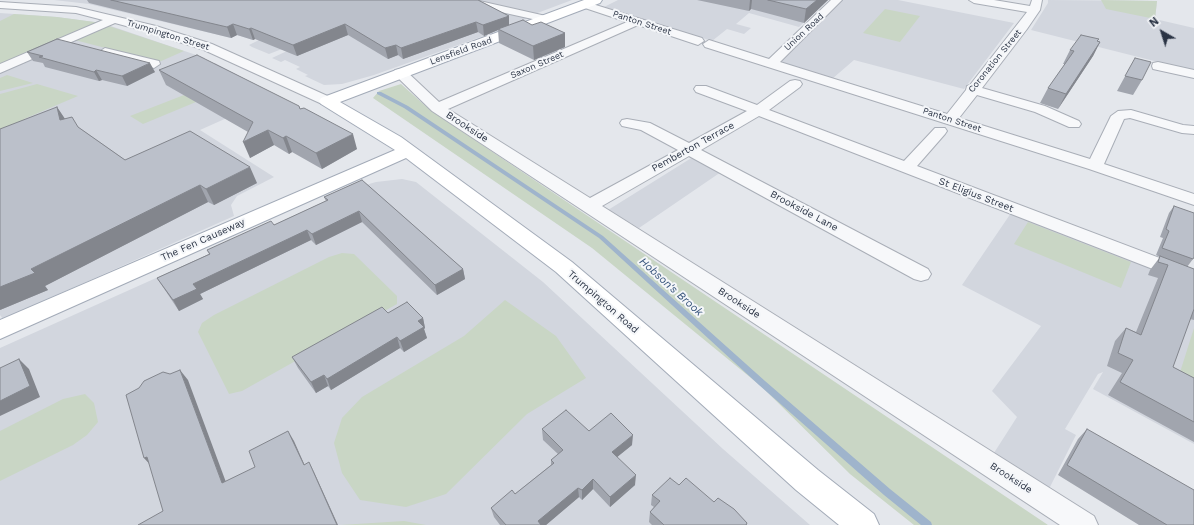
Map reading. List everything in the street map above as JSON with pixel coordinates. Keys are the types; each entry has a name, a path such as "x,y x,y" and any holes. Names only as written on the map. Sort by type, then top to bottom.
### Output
{"main road":[{"name":"Lensfield Road","path":"327,101 591,2"},
{"name":"Trumpington Road","path":"327,101 395,142 564,267 807,480 862,525"},
{"name":"The Fen Causeway","path":"0,330 407,151"}],"street":[{"path":"460,0 546,19"},
{"name":"Union Road","path":"770,64 837,0"},
{"path":"974,0 1035,5"},
{"name":"Panton Street","path":"591,2 636,22 770,64 945,125 1095,166 1194,200"},
{"name":"Trumpington Street","path":"0,5 76,10 152,29 208,47 327,101"},
{"name":"Coronation Street","path":"907,168 945,125 1021,29 1035,5"},
{"path":"0,68 115,19"},
{"name":"Saxon Street","path":"437,108 636,22"},
{"path":"63,42 81,46"},
{"path":"96,50 154,64"},
{"path":"1158,66 1194,74"},
{"name":"Brookside","path":"400,73 437,108 1084,525"},
{"name":"Pemberton Terrace","path":"589,206 758,111 795,84"},
{"name":"St Eligius Street","path":"701,89 1194,278"},
{"path":"972,89 1040,109 1057,118 1074,124"},
{"path":"1095,166 1110,130 1118,116 1123,114 1131,114 1182,129 1194,130"},
{"name":"Brookside Lane","path":"627,123 645,126 921,274"}],"shaded area":[{"path":"54,0 452,0 528,18 517,24 374,75 342,84 324,85 305,76 308,75 296,69 300,67 285,60 281,62 272,58 287,51 282,49 269,54 249,45 259,40 253,40 237,35 231,38 89,4"},
{"path":"466,0 572,0 532,15"},
{"path":"618,0 828,0 799,27 749,13 736,24 751,28 744,34 727,29 712,41 604,7"},
{"path":"841,0 898,0 1014,23 964,89 854,60 832,79 776,63"},
{"path":"1048,0 1157,1 1155,19 1194,28 1194,71 1031,30 1048,3"},
{"path":"0,13 57,17 102,23 205,58 193,63 206,68 215,63 276,96 200,130 274,177 237,196 231,205 234,216 3,319 0,315"},
{"path":"693,157 721,172 639,228 608,210"},
{"path":"402,179 416,182 543,282 723,449 810,525 0,525 0,348 359,187 376,182"},
{"path":"1011,213 1194,284 1194,444 1093,389 1103,372 1098,374 1065,429 1076,435 1048,491 992,456 1017,417 992,391 1041,326 962,285"}],"green space":[{"path":"1101,0 1157,1 1155,19 1106,9"},
{"path":"885,9 920,16 900,42 863,33"},
{"path":"14,14 57,17 102,23 0,65 0,21"},
{"path":"106,25 184,51 159,62 71,39"},
{"path":"7,75 33,83 0,91 0,78"},
{"path":"37,84 78,96 24,119 32,125 0,137 0,94"},
{"path":"401,84 430,110 1048,525 914,525 850,474 762,387 592,248 373,98 379,91"},
{"path":"184,95 196,102 143,124 130,116"},
{"path":"1028,222 1131,262 1121,288 1014,244"},
{"path":"342,253 354,254 397,296 397,304 242,391 229,394 198,332 202,323 214,315 329,257"},
{"path":"505,300 556,336 586,378 527,414 446,494 406,507 360,500 342,473 334,443 342,418 362,397 464,336"},
{"path":"1194,328 1194,394 1176,385"},
{"path":"85,394 94,403 98,422 87,435 73,445 0,481 0,431 63,399"},
{"path":"404,521 426,525 340,525"}],"building":[{"path":"111,0 478,0 509,16 483,25 476,22 401,48 396,45 385,48 345,24 293,45 251,28 249,29 233,24 227,27"},
{"path":"768,0 817,0 806,9"},
{"path":"523,20 532,25 541,22 565,33 533,46 498,29"},
{"path":"1081,35 1099,39 1097,41 1100,42 1066,94 1048,88 1074,51 1070,50"},
{"path":"57,39 150,63 122,76 96,70 94,72 39,57 43,56 27,52"},
{"path":"197,55 299,106 300,109 304,108 353,134 316,153 286,136 283,138 268,130 243,142 253,122 159,70"},
{"path":"1135,58 1151,62 1142,80 1125,76"},
{"path":"57,107 60,120 72,117 78,127 125,160 190,131 250,167 206,189 200,185 31,269 35,273 0,287 0,129"},
{"path":"362,180 463,269 435,285 359,211 312,234 307,230 193,284 197,289 173,300 157,278 210,254 207,250 271,221 274,225 328,200 324,197"},
{"path":"1174,206 1194,213 1193,259 1162,248 1169,231 1166,229"},
{"path":"1160,256 1194,269 1194,309 1173,367 1194,378 1194,422 1120,382 1133,360 1118,353 1126,328 1141,335 1168,265 1158,262"},
{"path":"407,302 423,318 418,321 424,327 400,341 397,337 327,379 324,375 311,382 292,357 382,307 388,313"},
{"path":"19,359 30,386 0,401 0,368"},
{"path":"180,370 222,483 255,467 249,451 288,431 304,465 309,462 337,525 138,525 163,511 147,457 144,458 126,395 139,388 144,381 163,372 170,374"},
{"path":"566,410 589,431 611,413 633,435 612,452 636,475 610,497 593,479 582,490 578,488 538,521 541,525 506,525 491,508 512,490 515,494 554,463 551,460 563,450 542,429"},
{"path":"1087,429 1194,490 1194,525 1167,525 1067,465"},
{"path":"670,478 679,485 686,478 714,502 718,498 734,509 747,523 746,525 664,525 650,512 660,501 652,495"}],"waterway":[{"name":"Hobson's Brook","path":"379,93 406,107 601,237 762,383 887,492 928,525"}]}
